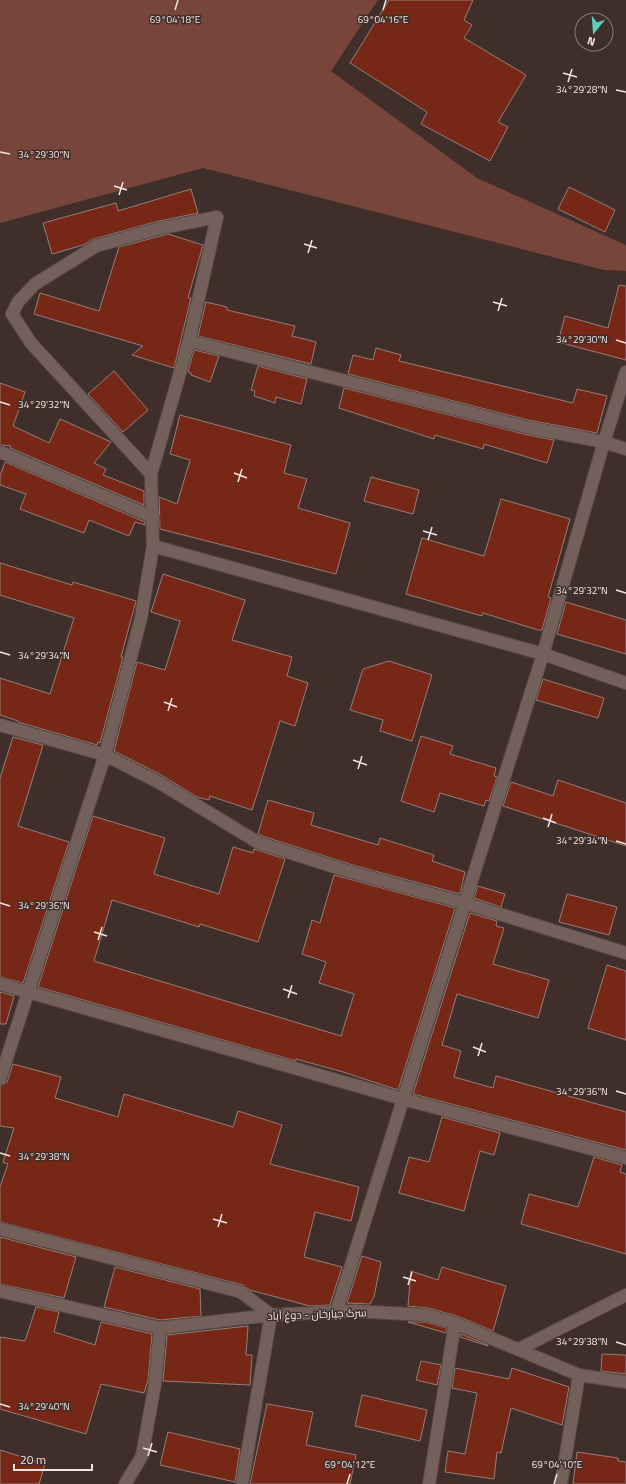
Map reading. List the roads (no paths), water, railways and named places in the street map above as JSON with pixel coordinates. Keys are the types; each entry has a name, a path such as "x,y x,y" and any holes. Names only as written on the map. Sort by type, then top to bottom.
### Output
{"street":[{"path":"0,1079 105,755 141,618 153,546 151,474 189,341 217,217 157,229 96,246 35,284 18,302 12,314 31,343 151,474"},
{"path":"189,341 526,427 604,442 626,448"},
{"path":"336,1313 543,654 604,442 626,372"},
{"path":"0,452 153,517"},
{"path":"153,546 543,654 626,683"},
{"path":"0,725 105,755 160,783 259,843 354,873 464,903 626,953"},
{"path":"0,984 403,1098 626,1158"},
{"path":"0,1229 241,1292 271,1315 242,1484"},
{"name":"سرک جبارخان - دوغ آباد","path":"0,1291 160,1328 271,1315 354,1311 426,1315 455,1323 579,1375 626,1382"},
{"path":"519,1349 626,1295"},
{"path":"429,1484 455,1323"},
{"path":"125,1484 142,1456 155,1384 160,1328"},
{"path":"561,1484 579,1375"}]}
